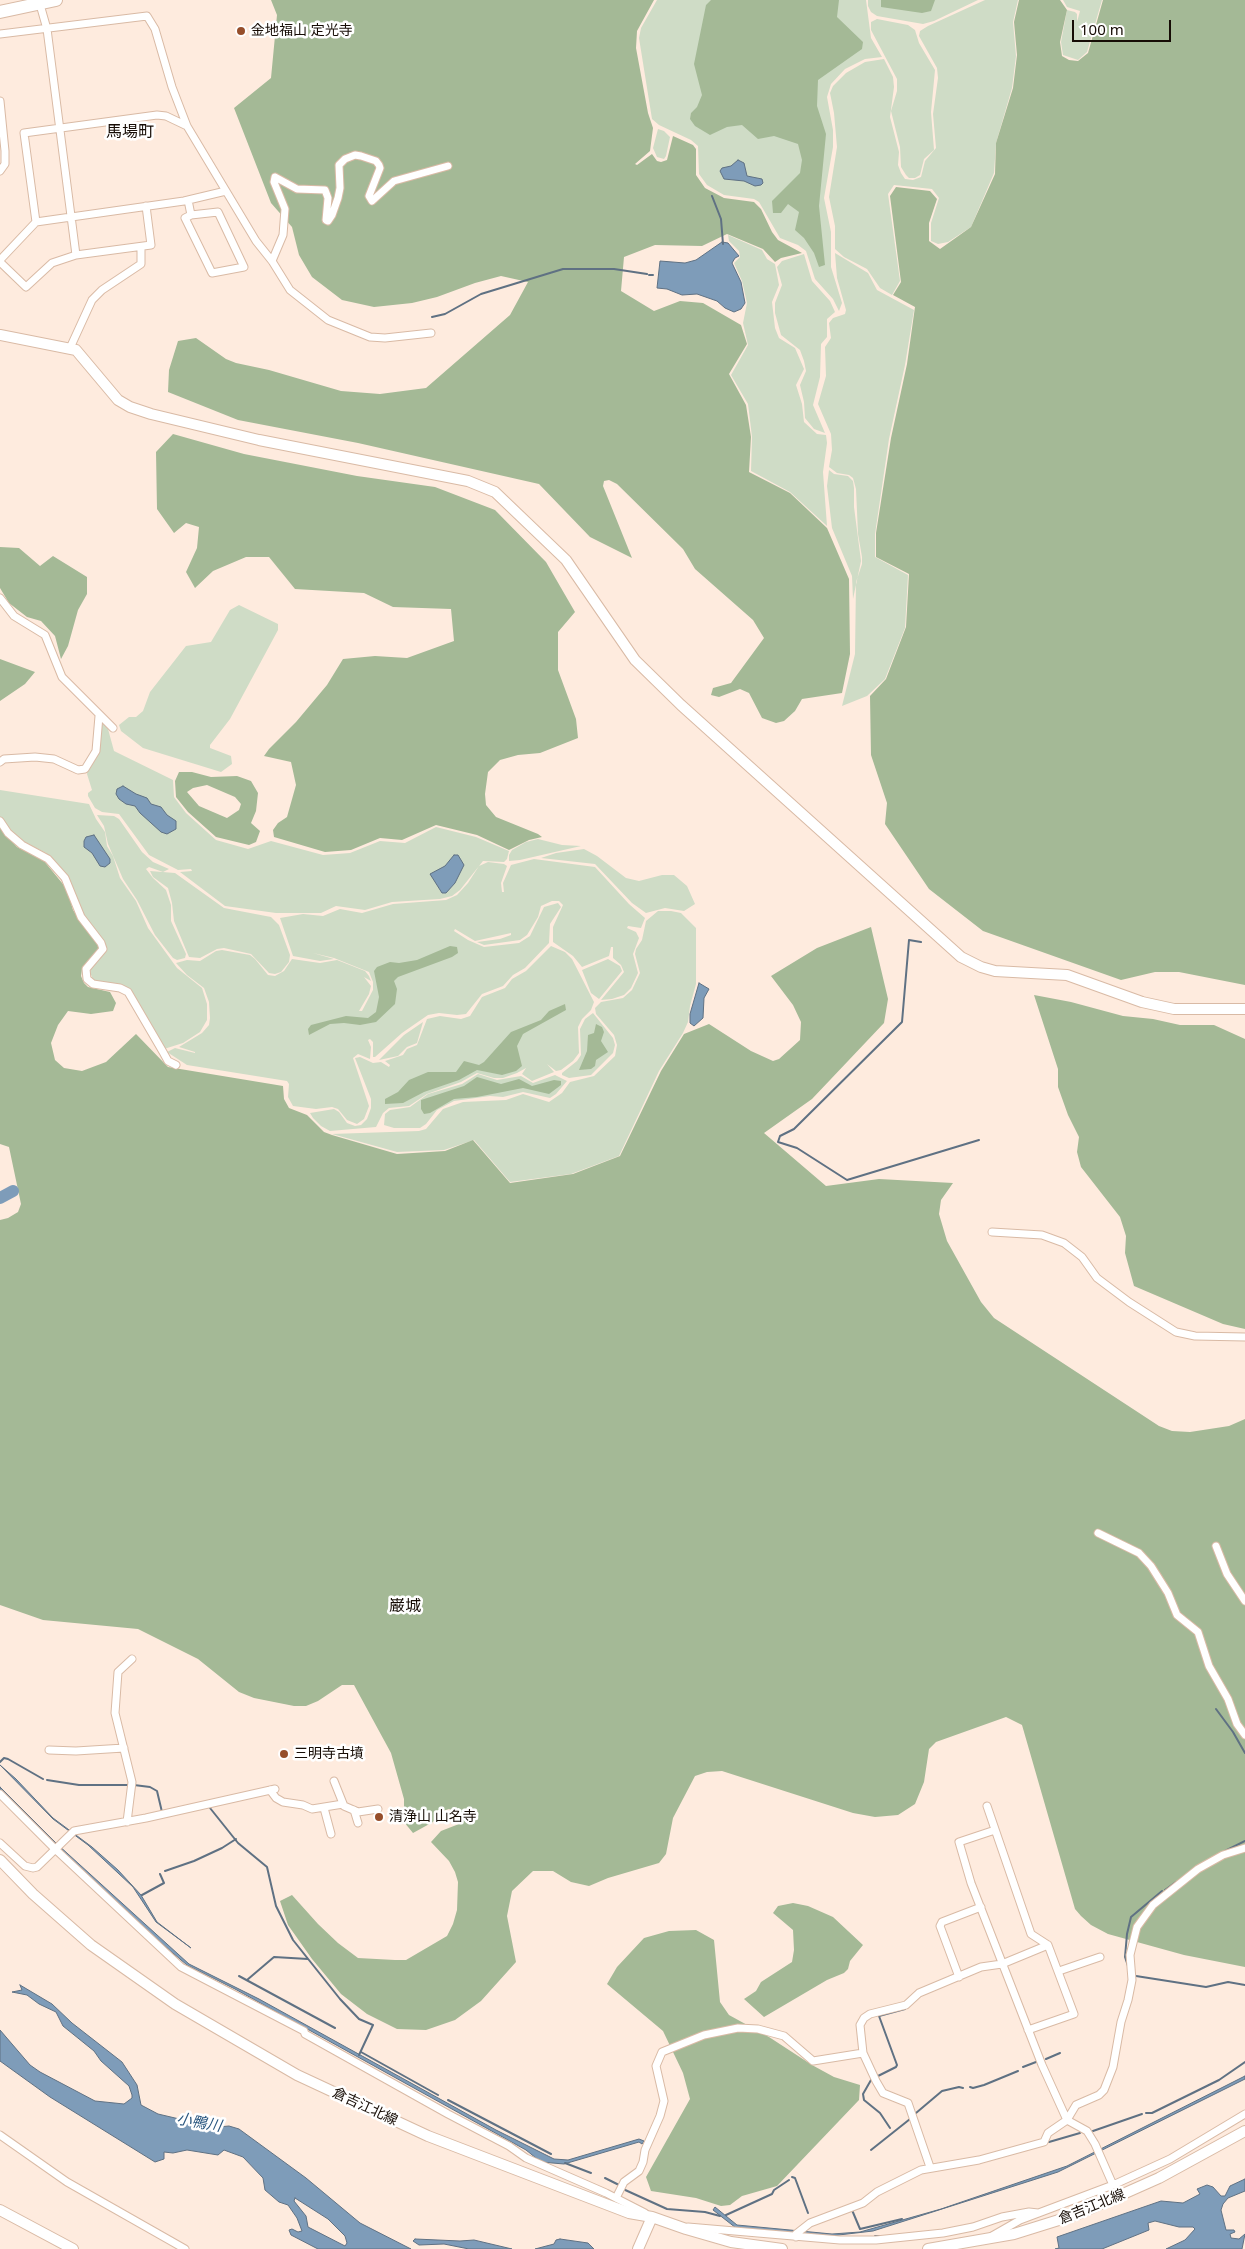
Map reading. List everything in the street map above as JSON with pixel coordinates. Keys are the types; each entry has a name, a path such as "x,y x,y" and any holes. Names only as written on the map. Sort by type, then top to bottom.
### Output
{"highway":[{"path":"0,12 56,0"}],"street":[{"path":"40,3 47,29 76,255"},
{"path":"0,34 147,16 155,29 172,87 187,126 256,241 272,261 290,290 321,315 345,328 370,337 385,338 431,333"},
{"path":"0,101 5,164 0,171"},
{"path":"36,222 24,134 157,114 187,126"},
{"path":"272,261 282,235 285,209 274,182 275,177 296,189 326,190 328,198 325,216 328,221 332,216 340,188 339,165 346,159 355,155 361,156 376,161 379,165 380,168 369,196 372,201 394,181 448,166"},
{"path":"146,206 152,245 76,255 52,263 26,287 0,261 36,222 146,206 188,200 226,191"},
{"path":"188,200 191,216"},
{"path":"218,212 244,267 212,273 185,218 191,216 218,212"},
{"path":"70,348 92,300 102,290 141,264 141,247"},
{"path":"0,335 76,350 118,400 130,407 258,440 468,480 495,492 566,560 635,660 681,705 961,956 981,967 995,971 1067,975 1142,1002 1174,1009 1245,1009"},
{"path":"0,598 14,616 45,636 62,677 113,728"},
{"path":"0,762 4,759 35,757 54,759 78,770 85,769 96,751 99,716"},
{"path":"0,822 8,833 22,846 48,859 65,878 81,917 101,942 103,949 86,968 87,979 93,984 120,988 128,992 168,1061 176,1065"},
{"path":"992,1232 1042,1235 1064,1243 1082,1257 1097,1278 1129,1302 1176,1332 1194,1336 1245,1337"},
{"path":"1098,1533 1139,1553 1151,1566 1168,1593 1177,1615 1198,1632 1209,1666 1228,1700 1237,1724 1245,1735"},
{"path":"1216,1546 1227,1574 1245,1601"},
{"path":"127,1822 132,1782 115,1713 118,1672 129,1659"},
{"path":"49,1750 76,1751 124,1748"},
{"path":"334,1781 343,1804 358,1812 378,1809"},
{"path":"0,1843 25,1866 33,1868 38,1866 74,1831 127,1822 272,1790 276,1798 283,1802 303,1805 312,1809 343,1804"},
{"path":"0,1794 55,1849 181,1967 304,2031 305,2034 509,2146 526,2158 616,2198 650,2222 638,2249"},
{"path":"987,1806 1031,1934 1048,1945 1074,2014 1028,2030"},
{"path":"324,1808 331,1834"},
{"path":"354,1810 358,1823"},
{"path":"995,1830 959,1842 971,1883 982,1907 1028,2030 1067,2120 1087,2131 1096,2144 1113,2185"},
{"path":"796,2237 796,2234 810,2223 863,2203 890,2185 930,2167 979,2160 1044,2142 1048,2133 1067,2120 1076,2105 1100,2095 1104,2090 1113,2067 1121,2022 1132,1980 1130,1955 1137,1927 1153,1905 1198,1869 1223,1855 1245,1848"},
{"name":"倉吉江北線","path":"0,1860 33,1894 91,1945 174,2004 297,2074 428,2136 650,2222 686,2229 731,2242 782,2249"},
{"path":"959,1978 940,1926 942,1922 982,1907"},
{"path":"930,2167 908,2103 883,2093 863,2054 860,2026 864,2018 870,2014 906,2005 919,1993 959,1978 981,1967 1002,1964 1048,1945"},
{"path":"1059,1972 1100,1956"},
{"path":"616,2198 624,2182 639,2171 645,2150 660,2116 664,2101 656,2066 662,2052 704,2035 738,2028 758,2029 784,2036 813,2061 863,2054"},
{"path":"985,2240 1020,2220 1113,2185 1170,2159 1245,2114"},
{"name":"倉吉江北線","path":"928,2249 985,2240 1042,2226 1078,2214 1159,2178 1245,2131"},
{"path":"0,2135 67,2182 185,2249"},
{"path":"0,2210 73,2249"},
{"path":"686,2229 690,2226 840,2240 903,2238 973,2227 1002,2217 1029,2212 1038,2213"}],"green space":[{"path":"271,0 654,0 637,31 636,48 648,113 653,128 650,151 635,164 637,165 652,154 657,161 667,160 673,136 693,145 696,149 696,175 705,188 724,198 754,202 761,209 778,240 802,253 781,258 775,262 763,249 727,234 702,246 655,245 624,257 621,291 654,311 680,301 703,303 741,325 747,344 729,374 746,405 751,437 749,472 790,493 827,528 849,579 850,654 842,693 802,699 795,711 784,721 776,723 762,718 749,693 740,689 719,697 711,695 713,688 731,683 764,638 753,620 695,569 683,549 617,484 609,480 604,481 603,486 632,558 590,537 539,484 358,443 238,420 168,392 169,370 178,341 196,338 226,359 236,363 269,370 341,391 380,394 426,388 510,315 528,282 501,276 437,297 412,303 374,307 342,300 312,277 299,255 292,227 271,203 234,108 271,78 277,15"},
{"path":"657,0 866,0 871,38 882,57 865,59 845,69 831,84 827,97 833,130 833,147 824,198 831,232 831,267 842,303 839,311 833,299 815,279 806,251 798,245 780,238 759,202 754,199 724,195 707,185 699,174 698,146 691,140 659,125 652,119 639,38 641,28"},
{"path":"711,0 839,0 837,17 863,42 862,49 818,80 817,106 826,134 819,206 825,265 819,267 814,253 804,238 795,230 799,212 788,204 781,213 773,213 772,201 800,173 802,160 798,144 774,136 758,139 742,125 727,127 710,135 695,126 690,119 691,113 697,107 702,95 694,64 706,5"},
{"path":"868,0 978,0 934,21 923,24 877,16 871,12"},
{"path":"881,0 935,0 931,11 922,13 881,7"},
{"path":"985,0 1018,0 1013,22 1016,56 1012,88 996,143 994,173 971,227 948,242 938,244 931,241 931,223 939,198 932,189 894,185 888,194 900,281 892,295 880,288 867,269 844,257 835,249 835,226 829,197 837,147 830,93 833,86 846,73 865,62 884,59 893,77 894,87 890,117 899,152 898,165 905,179 913,180 921,177 925,161 936,148 933,114 938,78 937,68 919,36 920,31"},
{"path":"1019,0 1060,0 1067,10 1060,42 1062,56 1069,60 1078,61 1088,53 1103,0 1245,0 1245,985 1179,972 1155,972 1121,980 983,931 929,889 885,824 887,803 871,755 870,696 886,679 906,627 909,574 876,557 876,533 891,438 907,364 915,307 893,295 901,282 890,196 896,187 930,191 937,199 929,223 929,241 940,249 971,227 995,174 996,143 1013,88 1017,55 1014,22"},
{"path":"1063,0 1102,0 1087,52 1078,60 1063,55 1061,42 1067,10 1077,14 1077,22 1080,11 1067,7"},
{"path":"877,19 908,25 915,30 919,43 935,70 931,112 934,150 924,159 920,175 915,178 909,178 901,167 900,147 891,111 897,91 897,79 871,30 871,22"},
{"path":"658,129 664,131 670,137 664,159 657,157 653,148"},
{"path":"728,235 762,250 767,259 775,264 779,285 772,302 775,328 779,338 795,348 804,369 796,385 802,404 804,422 817,434 826,435 827,443 823,472 827,526 790,492 751,471 752,437 748,404 731,375 748,345 743,323 747,303 742,281 734,263 740,257 739,251 729,241"},
{"path":"835,253 868,273 877,290 914,310 905,365 889,439 875,534 875,557 908,575 905,628 885,679 867,696 842,706 855,654 856,582 862,564 862,557 858,534 856,489 853,478 849,475 837,473 829,467 832,450 831,434 818,404 826,376 825,347 831,338 829,323 833,318 845,314 846,310 837,278"},
{"path":"804,254 812,281 830,301 835,312 827,319 827,337 821,344 820,377 813,405 825,433 814,429 805,418 800,385 806,371 804,361 800,350 781,335 775,313 775,303 782,285 777,267 782,261"},
{"path":"173,434 244,454 357,476 435,487 495,510 546,562 575,612 558,632 558,670 576,719 578,738 540,753 518,755 500,760 488,772 485,794 486,805 496,817 542,837 529,840 509,850 477,835 436,825 402,840 380,838 351,850 325,852 274,837 273,830 278,823 287,817 296,785 291,762 264,756 269,749 296,722 327,685 343,659 375,656 407,658 454,641 451,609 393,607 364,593 295,589 269,557 246,557 213,571 195,588 186,572 197,548 199,527 186,523 174,533 157,509 156,452"},
{"path":"829,470 834,474 848,476 853,481 854,507 861,561 853,599 852,576 832,528 827,486"},
{"path":"0,547 19,548 40,566 53,556 87,577 87,594 78,610 68,646 61,659 55,636 41,621 27,617 9,603 0,588"},
{"path":"239,605 278,624 278,630 230,719 210,745 210,748 231,756 232,764 221,772 143,748 121,731 119,725 129,717 136,717 143,711 150,692 186,646 211,642 230,610"},
{"path":"0,659 35,672 25,684 0,701"},
{"path":"104,724 108,729 114,751 173,780 174,797 186,813 216,840 248,849 271,841 323,855 350,853 380,841 405,843 436,827 476,837 509,851 507,859 504,862 483,861 460,890 452,896 440,899 392,902 365,910 336,906 321,913 276,913 225,906 180,872 192,871 191,869 178,870 149,855 119,814 102,812 95,808 88,796 88,793 92,790 87,774 100,725"},
{"path":"179,772 192,772 211,777 237,776 251,781 258,793 256,811 251,823 260,831 256,842 249,845 216,837 188,812 176,797 175,781","holes":["207,785 235,797 241,804 239,810 227,818 199,806 187,792 193,788"]},
{"path":"0,790 89,804 105,832 107,846 113,856 120,878 136,901 148,928 177,968 202,988 207,1004 207,1020 200,1032 183,1043 164,1049 129,990 121,985 93,980 90,972 93,964 82,914 72,886 46,853 19,839 0,817"},
{"path":"97,815 114,816 119,819 142,852 153,862 169,869 163,872 149,867 146,869 166,890 171,905 171,921 186,954 185,958 177,960 173,958 155,935 137,900 123,879 108,844 104,826"},
{"path":"0,828 17,847 44,861 67,889 73,910 100,948 99,952 82,969 81,976 84,983 88,987 110,992 116,1003 113,1011 91,1014 68,1011 58,1025 51,1043 55,1060 64,1068 82,1071 106,1062 136,1034 168,1067 283,1086 284,1099 289,1108 307,1115 324,1132 332,1135 397,1154 445,1151 473,1140 510,1183 573,1174 620,1156 661,1071 684,1034 709,1024 751,1051 773,1061 779,1059 800,1040 801,1022 793,1005 771,976 817,948 871,927 888,999 884,1023 812,1099 764,1133 826,1186 879,1179 953,1183 941,1200 939,1214 947,1241 981,1302 994,1318 1159,1426 1172,1431 1190,1432 1229,1426 1245,1419 1245,1967 1184,1955 1108,1934 1091,1925 1081,1916 1075,1909 1022,1725 1006,1717 936,1742 929,1749 924,1782 915,1804 898,1815 875,1817 853,1813 722,1771 707,1772 695,1776 673,1818 666,1854 659,1863 608,1878 589,1886 571,1882 553,1871 533,1871 512,1891 507,1916 516,1962 481,2001 455,2020 426,2030 397,2029 367,2014 341,1994 312,1959 288,1925 280,1901 292,1895 318,1924 338,1943 358,1958 395,1960 406,1960 447,1936 457,1910 458,1882 455,1872 449,1861 431,1842 441,1831 459,1824 460,1814 449,1809 440,1812 433,1822 413,1833 404,1822 404,1799 391,1753 354,1685 342,1685 318,1701 306,1706 294,1706 254,1698 239,1692 198,1659 138,1629 43,1620 0,1605 0,1220 18,1212 21,1204 9,1147 0,1144"},
{"path":"538,839 562,845 581,846 509,861 509,855 512,850 526,842"},
{"path":"584,849 597,856 626,878 639,881 662,875 674,875 687,886 695,904 684,911 665,908 646,913 632,903 595,864 541,858 556,853"},
{"path":"534,859 595,867 629,904 645,918 641,928 628,926 627,928 636,932 639,938 633,954 638,973 631,988 624,995 601,1000 624,972 621,965 613,958 613,947 611,947 609,956 582,967 573,956 553,942 553,927 563,905 559,901 552,901 541,906 538,917 527,935 520,940 484,945 477,942 500,939 511,935 511,933 475,941 455,929 454,931 468,940 484,947 519,943 530,936 544,907 558,903 561,907 550,924 549,943 525,968 513,975 503,986 482,994 466,1014 439,1013 428,1015 402,1033 375,1057 373,1057 373,1042 370,1039 368,1040 371,1047 370,1059 358,1054 353,1058 369,1106 364,1119 357,1124 347,1120 338,1109 332,1107 316,1109 293,1106 288,1097 289,1084 287,1081 187,1065 167,1052 175,1048 195,1053 179,1047 202,1033 209,1025 210,1018 209,1002 204,988 187,975 176,963 187,960 200,961 216,951 222,950 250,955 268,975 275,976 284,971 292,959 320,963 337,960 365,971 369,976 371,981 364,977 371,986 369,994 359,1011 362,1011 373,990 373,982 369,972 334,958 313,953 334,959 320,961 293,956 280,918 303,914 323,916 340,909 362,913 393,904 446,900 457,895 468,883 479,866 488,862 507,866 501,883 502,892 504,892 503,883 511,865"},
{"path":"150,871 175,873 224,908 271,917 279,925 290,955 289,962 281,972 275,974 269,973 251,954 224,948 217,949 200,958 189,957 174,921 168,888 153,877"},
{"path":"658,911 681,913 696,928 696,984 688,1022 659,1071 619,1156 571,1174 510,1182 474,1140 444,1150 397,1152 332,1134 419,1131 426,1129 443,1109 463,1102 506,1100 523,1094 549,1102 562,1093 570,1082 594,1076 615,1056 617,1045 614,1035 596,1014 595,1008 601,1002 623,998 632,990 640,973 635,954 636,949 642,940 646,921"},
{"path":"450,946 457,947 458,953 398,977 394,981 397,989 395,1004 376,1022 360,1025 330,1024 309,1035 308,1029 311,1025 346,1016 368,1018 376,1012 379,997 374,971 377,967 390,962 399,963 417,960"},
{"path":"551,946 565,952 572,959 594,1002 591,1010 582,1019 578,1027 579,1053 573,1061 561,1070 556,1071 547,1064 554,1072 532,1081 522,1074 526,1068 503,1078 494,1078 477,1073 461,1082 427,1094 409,1106 389,1108 383,1113 376,1127 330,1131 313,1118 310,1113 334,1109 339,1112 347,1123 355,1126 361,1125 367,1119 371,1108 371,1099 355,1058 360,1057 373,1063 381,1062 389,1067 390,1065 385,1061 403,1055 407,1049 417,1045 427,1019 440,1016 461,1019 470,1016 482,997 505,988 512,979 526,971"},
{"path":"608,959 620,966 622,971 599,999 591,993 582,970"},
{"path":"1034,995 1071,1002 1123,1016 1153,1019 1180,1025 1214,1025 1245,1039 1245,1329 1223,1324 1134,1286 1125,1253 1126,1236 1120,1217 1081,1167 1077,1152 1079,1137 1068,1115 1058,1087 1058,1069"},
{"path":"565,1004 566,1010 523,1034 517,1046 522,1066 516,1071 502,1075 477,1070 459,1080 424,1092 403,1103 385,1104 385,1099 398,1092 409,1080 428,1072 456,1072 464,1061 479,1065 484,1062 511,1032 541,1020 549,1011"},
{"path":"593,1013 613,1038 615,1045 613,1053 591,1075 569,1078 562,1075 581,1055 580,1029 585,1019"},
{"path":"423,1022 417,1043 407,1047 398,1056 379,1060 404,1035"},
{"path":"596,1024 602,1027 604,1032 601,1041 608,1052 596,1060 595,1066 591,1069 579,1070 587,1051 588,1035 594,1033"},
{"path":"478,1074 497,1080 521,1076 533,1083 555,1075 567,1081 550,1098 523,1092 503,1097 490,1096 454,1101 437,1110 426,1124 420,1128 394,1128 384,1125 385,1114 390,1110 410,1107 428,1094 462,1084"},
{"path":"477,1077 501,1084 519,1079 532,1086 554,1080 561,1081 561,1085 549,1094 523,1088 477,1097 454,1099 430,1113 424,1114 421,1109 421,1100 464,1086"},
{"path":"793,1903 808,1906 833,1917 863,1945 850,1961 848,1969 844,1973 827,1980 764,2017 744,1999 756,1991 761,1982 792,1962 794,1950 793,1930 773,1913 778,1906"},
{"path":"696,1930 714,1940 720,2002 729,2015 834,2077 860,2085 859,2100 777,2186 742,2196 730,2205 721,2206 696,2198 651,2191 646,2177 690,2099 683,2073 663,2031 607,1984 617,1967 644,1938 669,1931"}],"water":[{"path":"738,160 744,163 747,176 762,179 763,183 761,185 755,186 744,181 724,179 720,171 722,168 731,166"},
{"path":"722,242 728,243 739,256 732,263 741,282 745,303 741,309 734,312 725,308 717,301 697,294 682,295 667,289 657,288 660,261 685,263 696,260"},
{"path":"123,786 147,798 151,804 161,807 167,815 176,821 176,829 167,834 161,832 135,806 126,804 119,799 116,794 117,789"},
{"path":"94,835 110,859 110,863 105,867 100,866 92,853 84,847 86,837"},
{"path":"454,855 458,855 464,865 455,883 446,893 442,893 430,874 445,866"},
{"path":"699,983 709,989 704,998 703,1018 694,1026 690,1023 690,1014"},
{"path":"0,1765 53,1818 92,1847 118,1870 141,1895 157,1922 191,1948 156,1922 133,1887 88,1845 53,1819"},
{"path":"0,1787 57,1844 189,1964 259,1999 496,2130 554,2159 568,2160 639,2139 644,2141 642,2144 639,2142 564,2164 541,2162 526,2150 235,1989 187,1965 147,1931 55,1844 0,1790"},
{"path":"20,1985 52,2004 72,2023 122,2062 137,2085 141,2105 158,2114 218,2127 229,2126 239,2129 306,2178 360,2223 411,2249 318,2249 291,2235 289,2230 302,2231 297,2218 288,2205 279,2202 265,2190 263,2178 243,2157 224,2150 218,2155 187,2150 173,2153 164,2152 164,2159 155,2162 50,2097 0,2061 0,2030 30,2065 95,2101 124,2104 132,2098 132,2095 129,2086 101,2061 94,2051 63,2026 56,2012 39,2004 27,1995 12,1992 22,1990","holes":["295,2198 328,2219 345,2236 347,2243 345,2246 308,2227 306,2216 294,2201"]},
{"path":"1245,2076 1245,2079 1058,2172 873,2231 830,2236 736,2228 713,2210 715,2207 737,2225 832,2234 860,2232 941,2209 1067,2166"},
{"path":"1245,2179 1245,2191 1228,2198 1221,2210 1226,2230 1234,2230 1235,2232 1230,2234 1231,2238 1239,2239 1245,2234 1242,2249 1166,2249 1185,2240 1195,2229 1193,2227 1179,2227 1155,2221 1148,2223 1149,2230 1102,2249 1055,2249 1059,2248 1057,2237 1161,2201 1183,2203 1200,2194 1197,2189 1207,2185 1213,2187 1221,2196 1225,2196 1230,2186"},
{"path":"415,2239 474,2240 512,2249 469,2249 444,2244 419,2245 413,2241"},
{"path":"556,2240 588,2243 594,2249 535,2249 554,2244"}],"waterway":[{"path":"712,196 721,219 723,244"},
{"path":"432,317 445,314 481,294 563,269 614,269 647,274"},
{"path":"921,942 909,940 902,1022 794,1129 780,1136 778,1142 797,1148 847,1180 979,1140"},
{"path":"0,1198 13,1191"},
{"path":"1216,1709 1233,1732 1245,1753"},
{"path":"0,1762 4,1758 8,1759 43,1779"},
{"path":"47,1780 79,1785 129,1785"},
{"path":"134,1785 150,1787 157,1791 162,1812"},
{"path":"210,1808 238,1843 267,1867 276,1906 293,1940 340,1999 359,2019 373,2025 359,2055"},
{"path":"165,1871 194,1861 236,1839"},
{"path":"1225,1851 1245,1841"},
{"path":"142,1895 164,1883 160,1874"},
{"path":"1165,1890 1176,1882"},
{"path":"1128,1966 1125,1957 1131,1917 1162,1891"},
{"path":"247,1980 274,1957 308,1959"},
{"path":"239,1976 335,2028"},
{"path":"1136,1976 1206,1987 1228,1982 1245,1985"},
{"path":"878,2076 897,2065 879,2016 905,2009"},
{"path":"361,2052 438,2095"},
{"path":"1046,2059 1060,2053"},
{"path":"1023,2067 1036,2062"},
{"path":"1146,2113 1152,2113 1219,2080 1245,2062"},
{"path":"970,2087 984,2085 1018,2071"},
{"path":"871,2080 863,2094 864,2100 880,2113 890,2128"},
{"path":"916,2113 942,2091 959,2087 963,2088"},
{"path":"448,2100 551,2154"},
{"path":"1093,2131 1142,2114"},
{"path":"871,2150 910,2119"},
{"path":"1049,2142 1080,2133"},
{"path":"565,2163 591,2173"},
{"path":"792,2177 795,2178 808,2213"},
{"path":"605,2178 619,2185"},
{"path":"726,2215 772,2194 774,2190 789,2180"},
{"path":"623,2189 667,2209 705,2212 720,2216"},
{"path":"852,2210 860,2229 902,2219"},
{"path":"875,2236 883,2236"}],"place":[{"name":"金地福山 定光寺","path":"241,31"},
{"name":"三明寺古墳","path":"284,1754"},
{"name":"清浄山 山名寺","path":"379,1817"}],"district":[{"name":"馬場町","path":"130,132"},
{"name":"巌城","path":"405,1606"}],"water label":[{"name":"小鴨川","path":"199,2123"}]}
